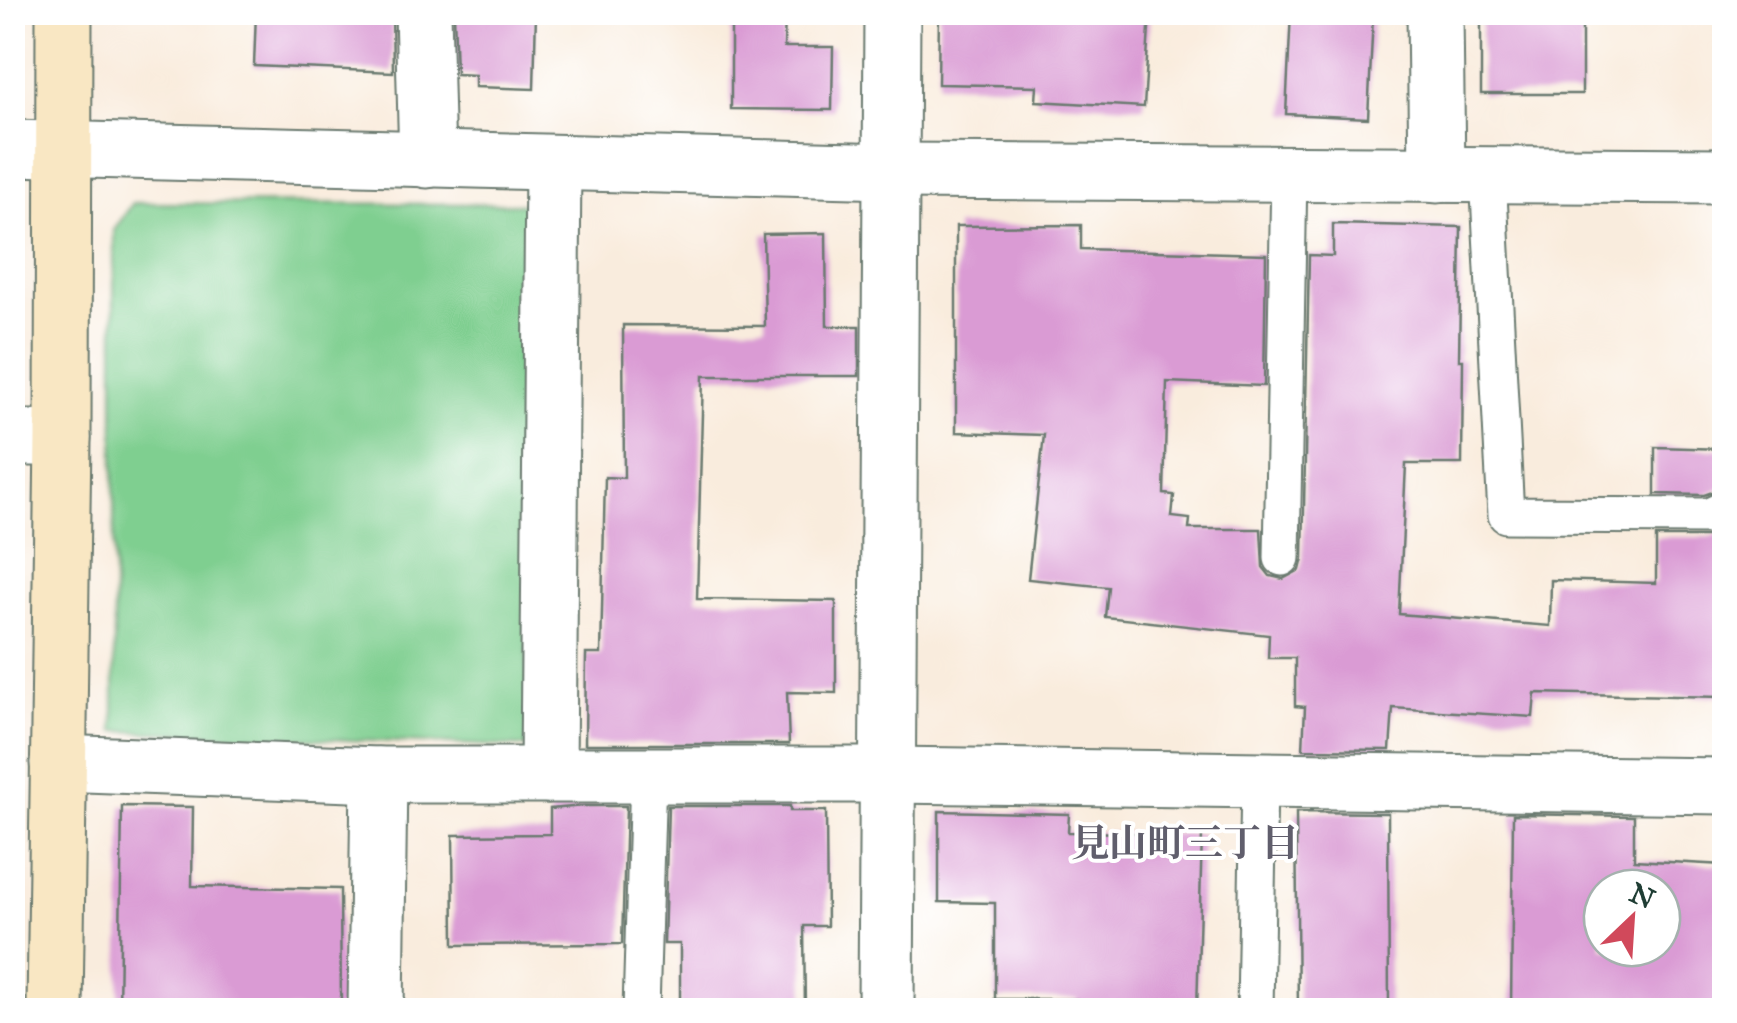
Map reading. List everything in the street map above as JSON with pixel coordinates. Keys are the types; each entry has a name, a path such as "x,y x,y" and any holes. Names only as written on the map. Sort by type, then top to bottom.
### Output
{"street":[{"path":"55,1010 58,763 38,438 38,148 64,12"},
{"path":"424,12 427,160"},
{"path":"886,1010 892,12"},
{"path":"1435,12 1463,175"},
{"path":"38,148 892,171 1724,176"},
{"path":"548,775 554,163"},
{"path":"58,763 378,775 888,775 1724,786"},
{"path":"376,1010 378,775"}],"lane":[{"path":"1282,558 1288,174"},
{"path":"1463,175 1506,515 1709,516 1724,509"},
{"path":"641,1010 648,774"},
{"path":"1255,1010 1259,780"}],"green space":[{"path":"133,203 532,204 526,747 114,731 114,230"}],"building":[{"path":"256,12 392,12 393,72 254,66"},
{"path":"454,12 536,12 534,89 475,87 475,75 456,74"},
{"path":"731,12 785,12 784,47 833,47 832,110 731,109"},
{"path":"939,12 1150,12 1144,107 1036,101 1037,86 938,84"},
{"path":"1291,12 1373,16 1368,118 1286,114"},
{"path":"1481,12 1582,12 1582,94 1481,94"},
{"path":"1333,224 1461,227 1462,464 1406,464 1399,614 1550,626 1551,580 1656,583 1656,537 1709,537 1724,532 1722,697 1535,693 1533,717 1393,708 1390,750 1303,749 1305,707 1295,706 1295,658 1268,658 1269,635 1105,617 1108,587 1028,579 1044,435 956,432 956,226 1081,225 1081,249 1266,254 1264,386 1167,382 1164,494 1174,495 1172,517 1190,519 1189,529 1261,529 1263,567 1270,576 1283,579 1300,570 1303,558 1309,255 1333,256"},
{"path":"826,233 827,326 859,326 859,376 703,376 697,599 836,601 836,693 787,692 789,744 585,744 586,654 601,654 605,477 624,478 623,325 765,326 763,234"},
{"path":"1655,447 1724,449 1724,488 1704,495 1655,494"},
{"path":"122,806 193,807 192,886 340,889 341,1010 119,1010"},
{"path":"626,806 622,944 454,945 453,835 550,834 550,809"},
{"path":"668,806 790,806 790,811 826,811 827,926 804,926 805,1010 680,1010 680,944 664,944"},
{"path":"939,811 1069,814 1068,832 1202,834 1197,1010 1077,1010 1077,999 995,999 995,903 939,902"},
{"path":"1296,812 1388,813 1389,1010 1298,1010"},
{"path":"1513,814 1634,816 1634,860 1724,865 1724,1010 1511,1010"}],"district":[{"name":"見山町三丁目","path":"1185,843"}]}
